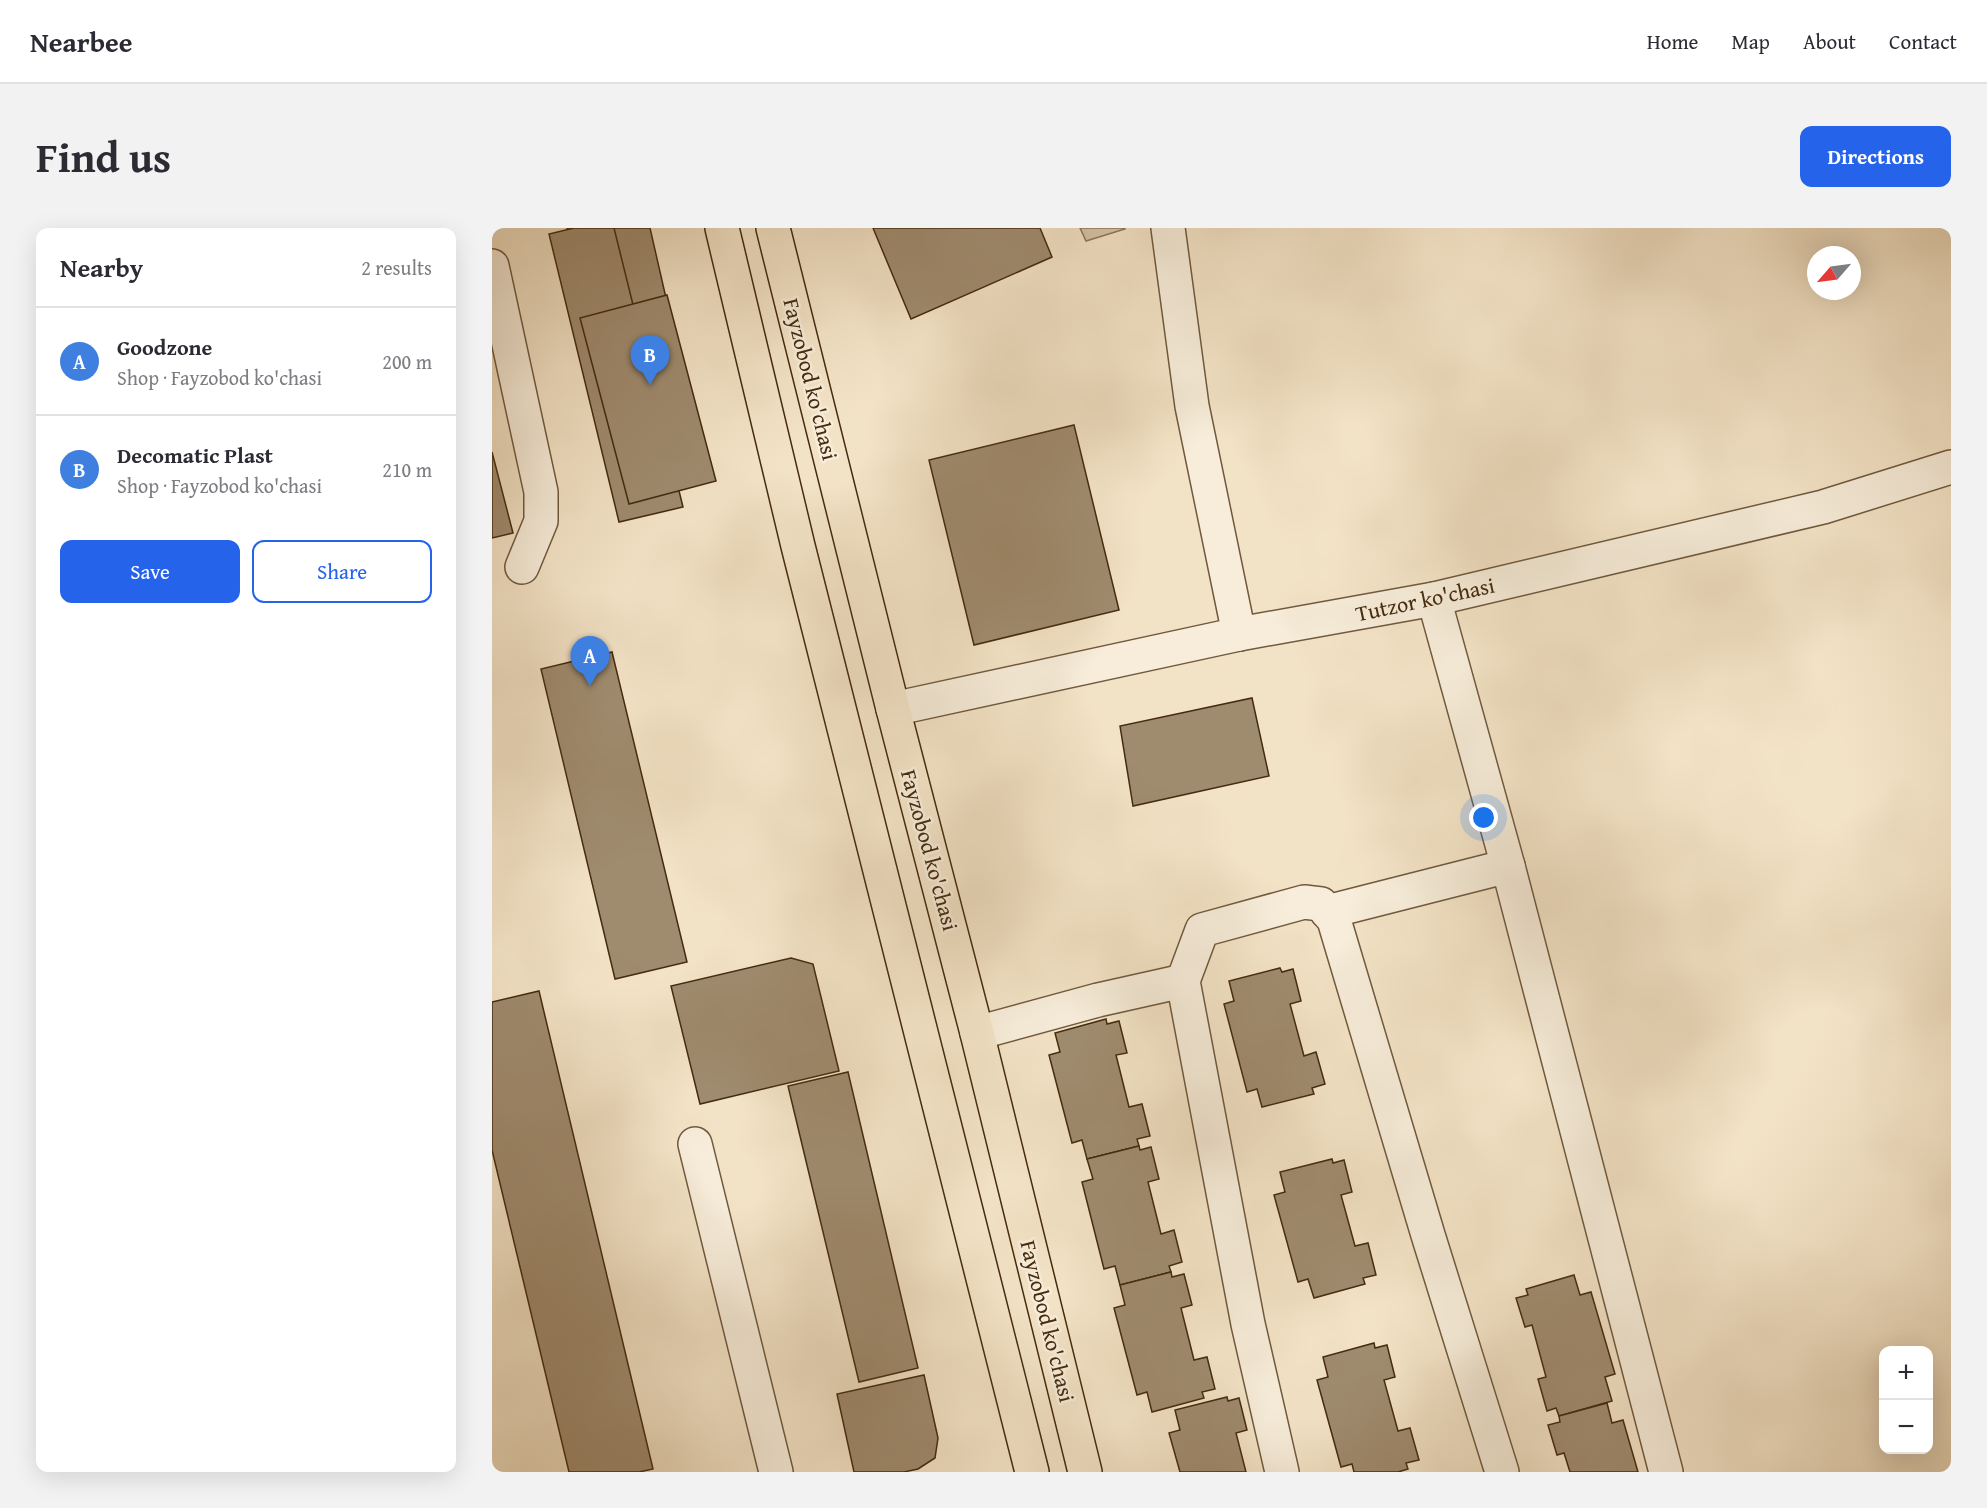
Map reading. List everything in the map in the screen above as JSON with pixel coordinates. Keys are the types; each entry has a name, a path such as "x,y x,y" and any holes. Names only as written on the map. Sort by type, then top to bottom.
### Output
{"main road":[{"path":"722,228 798,546 1032,1472"},
{"name":"Fayzobod ko'chasi","path":"773,228 893,709 977,1033 1085,1472"}],"street":[{"path":"1168,228 1192,406 1239,634"},
{"path":"492,266 542,492 541,521 522,567"},
{"name":"Tutzor ko'chasi","path":"893,709 1239,634 1434,599 1823,507 1951,467"},
{"path":"1434,599 1508,866 1666,1472"},
{"path":"1327,912 1508,866"},
{"path":"1282,1472 1248,1324 1183,981 1202,930 1304,902 1321,904 1334,920 1502,1472"},
{"path":"977,1033 1098,1000 1183,981"},
{"path":"695,1144 776,1472"}],"shaded area":[{"path":"1080,228 1125,228 1125,229 1086,241"}],"building":[{"path":"567,228 650,228 666,298 587,316"},
{"path":"574,228 614,228 683,507 619,522 549,234"},
{"path":"873,228 1040,228 1052,257 911,319"},
{"path":"667,295 716,481 629,504 580,318"},
{"path":"1074,425 1119,610 974,645 929,460"},
{"path":"492,452 513,533 492,538"},
{"path":"612,652 687,962 615,979 541,669"},
{"path":"1252,698 1269,776 1133,806 1120,726"},
{"path":"791,958 813,964 839,1071 700,1104 671,986"},
{"path":"1280,968 1282,972 1293,969 1301,1001 1290,1004 1304,1056 1316,1052 1325,1084 1312,1088 1314,1094 1262,1107 1257,1089 1247,1092 1224,1004 1234,1001 1229,981"},
{"path":"539,991 653,1469 639,1472 569,1472 492,1150 492,1002"},
{"path":"1106,1019 1107,1024 1119,1021 1127,1053 1116,1055 1129,1107 1142,1104 1150,1136 1137,1139 1139,1146 1087,1159 1082,1140 1072,1143 1049,1055 1060,1052 1055,1033"},
{"path":"848,1072 918,1368 859,1382 788,1086"},
{"path":"1139,1146 1140,1150 1151,1147 1159,1179 1148,1182 1161,1234 1174,1230 1182,1262 1169,1266 1171,1272 1120,1285 1115,1266 1104,1269 1082,1182 1093,1179 1087,1159"},
{"path":"1332,1159 1333,1163 1344,1160 1352,1192 1341,1195 1355,1246 1368,1243 1376,1275 1363,1278 1365,1284 1314,1298 1308,1279 1298,1282 1274,1195 1285,1192 1280,1172"},
{"path":"1171,1272 1172,1277 1184,1274 1192,1305 1181,1308 1194,1360 1207,1357 1215,1389 1202,1392 1204,1398 1152,1412 1147,1392 1137,1395 1114,1308 1125,1305 1120,1285"},
{"path":"1574,1275 1580,1295 1591,1292 1615,1374 1605,1377 1612,1401 1559,1416 1556,1408 1547,1411 1538,1379 1546,1377 1532,1325 1525,1327 1516,1298 1528,1295 1526,1289"},
{"path":"1374,1343 1375,1348 1387,1345 1395,1377 1384,1380 1398,1431 1410,1428 1419,1460 1406,1463 1408,1469 1398,1472 1354,1472 1352,1464 1341,1467 1317,1380 1328,1377 1323,1357"},
{"path":"924,1375 938,1438 935,1458 918,1469 904,1472 854,1472 837,1394"},
{"path":"1227,1397 1228,1401 1239,1398 1247,1430 1236,1433 1246,1472 1180,1472 1169,1433 1180,1430 1175,1410"},
{"path":"1607,1403 1612,1423 1623,1420 1638,1472 1570,1472 1564,1453 1557,1455 1548,1425 1560,1422 1559,1416"}],"place":[{"name":"Decomatic Plast","path":"650,385"},
{"name":"Goodzone","path":"590,686"}]}
